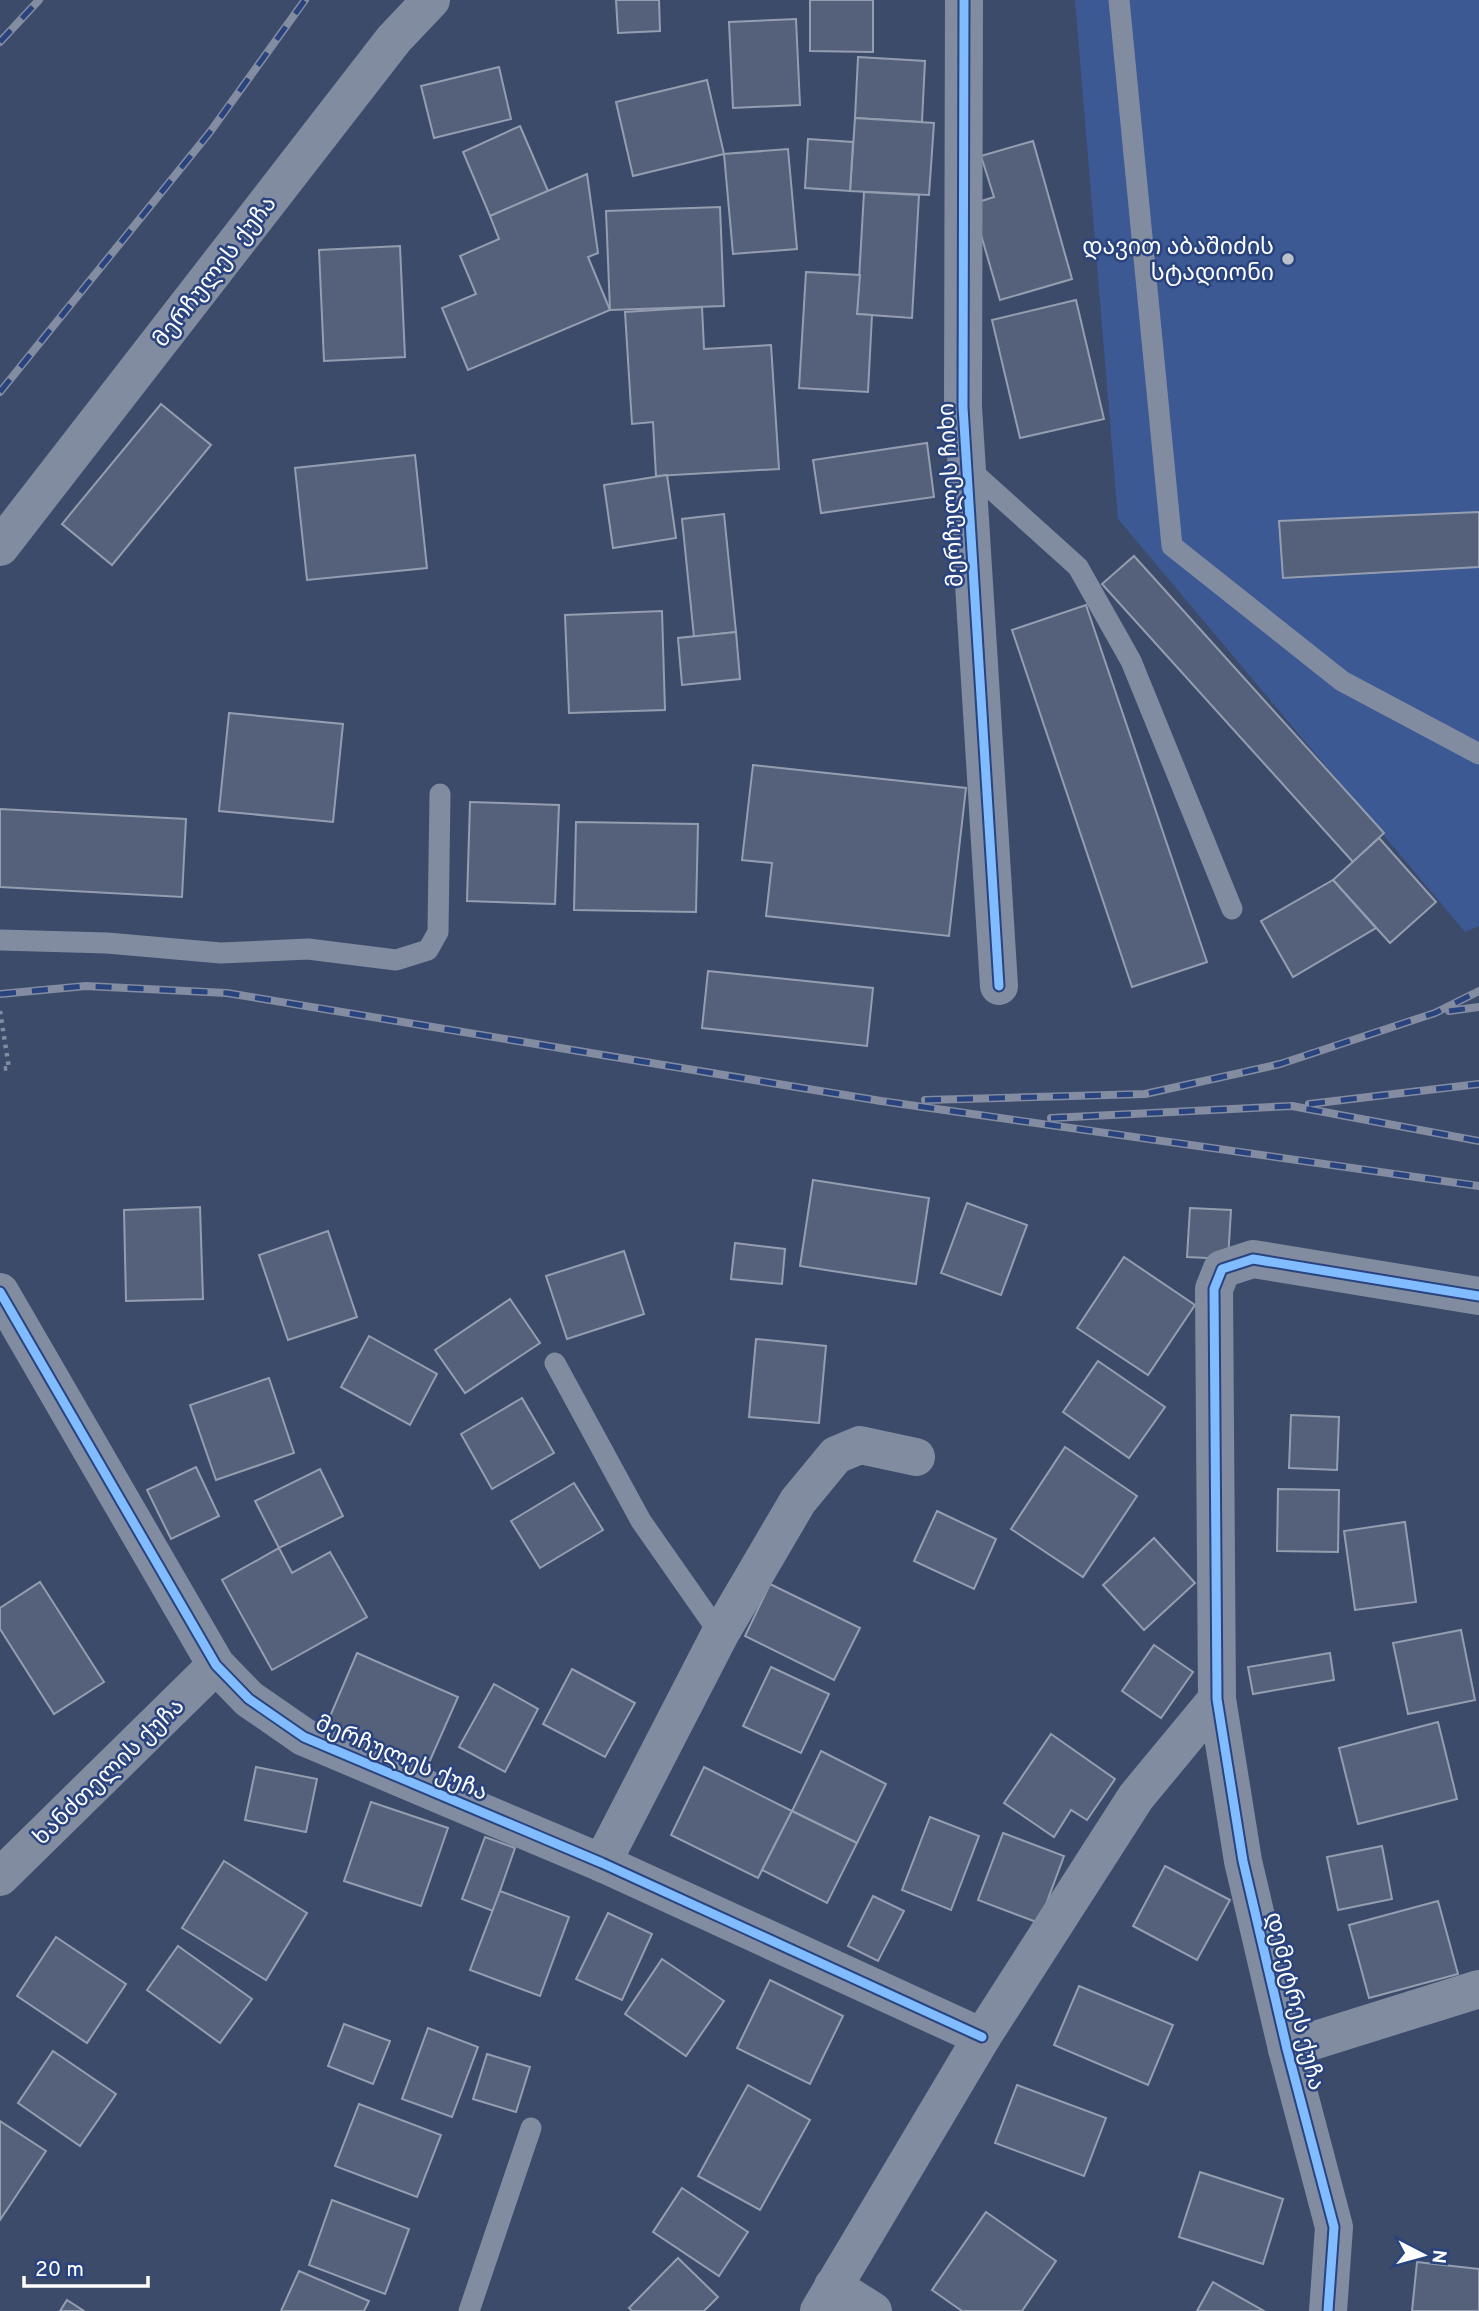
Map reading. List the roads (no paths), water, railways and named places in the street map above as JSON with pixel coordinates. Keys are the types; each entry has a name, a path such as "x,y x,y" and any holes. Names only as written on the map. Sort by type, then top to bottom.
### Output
{"street":[{"name":"მერჩულეს ქუჩა","path":"0,547 394,39 432,0"},
{"name":"მერჩულეს ჩიხი","path":"964,0 963,407 999,986"},
{"name":"დემეტრეს ქუჩა","path":"1328,2311 1334,2227 1286,2049 1243,1861 1217,1699 1214,1289 1222,1269 1253,1259 1479,1296"},
{"name":"მერჩულეს ქუჩა","path":"0,1292 216,1665 249,1699 304,1737 602,1863 982,2037"},
{"path":"602,1863 720,1634 798,1501 836,1455 860,1445 916,1457"},
{"name":"ხანძთელის ქუჩა","path":"0,1877 216,1665"},
{"path":"873,2311 826,2298 982,2037 1136,1797 1217,1699"},
{"path":"1286,2049 1479,1989"}],"lane":[{"path":"1119,0 1172,545 1342,681 1479,754"},
{"path":"967,467 1078,567 1131,661 1232,909"},
{"path":"0,940 107,943 221,953 308,949 396,960 428,950 438,932 440,794"},
{"path":"555,1363 641,1521 720,1634"},
{"path":"469,2311 531,2128"}],"railway":[{"path":"0,42 39,0"},
{"path":"0,392 210,132 305,0"},
{"path":"0,994 86,986 227,993 881,1101 1479,1186"},
{"path":"925,1100 1145,1094 1280,1064 1435,1013 1479,991"},
{"path":"1449,1011 1479,1007"},
{"path":"1309,1104 1479,1084"},
{"path":"1051,1118 1292,1106 1479,1141"}],"place":[{"name":"დავით აბაშიძის სტადიონი","path":"1288,259"}]}
